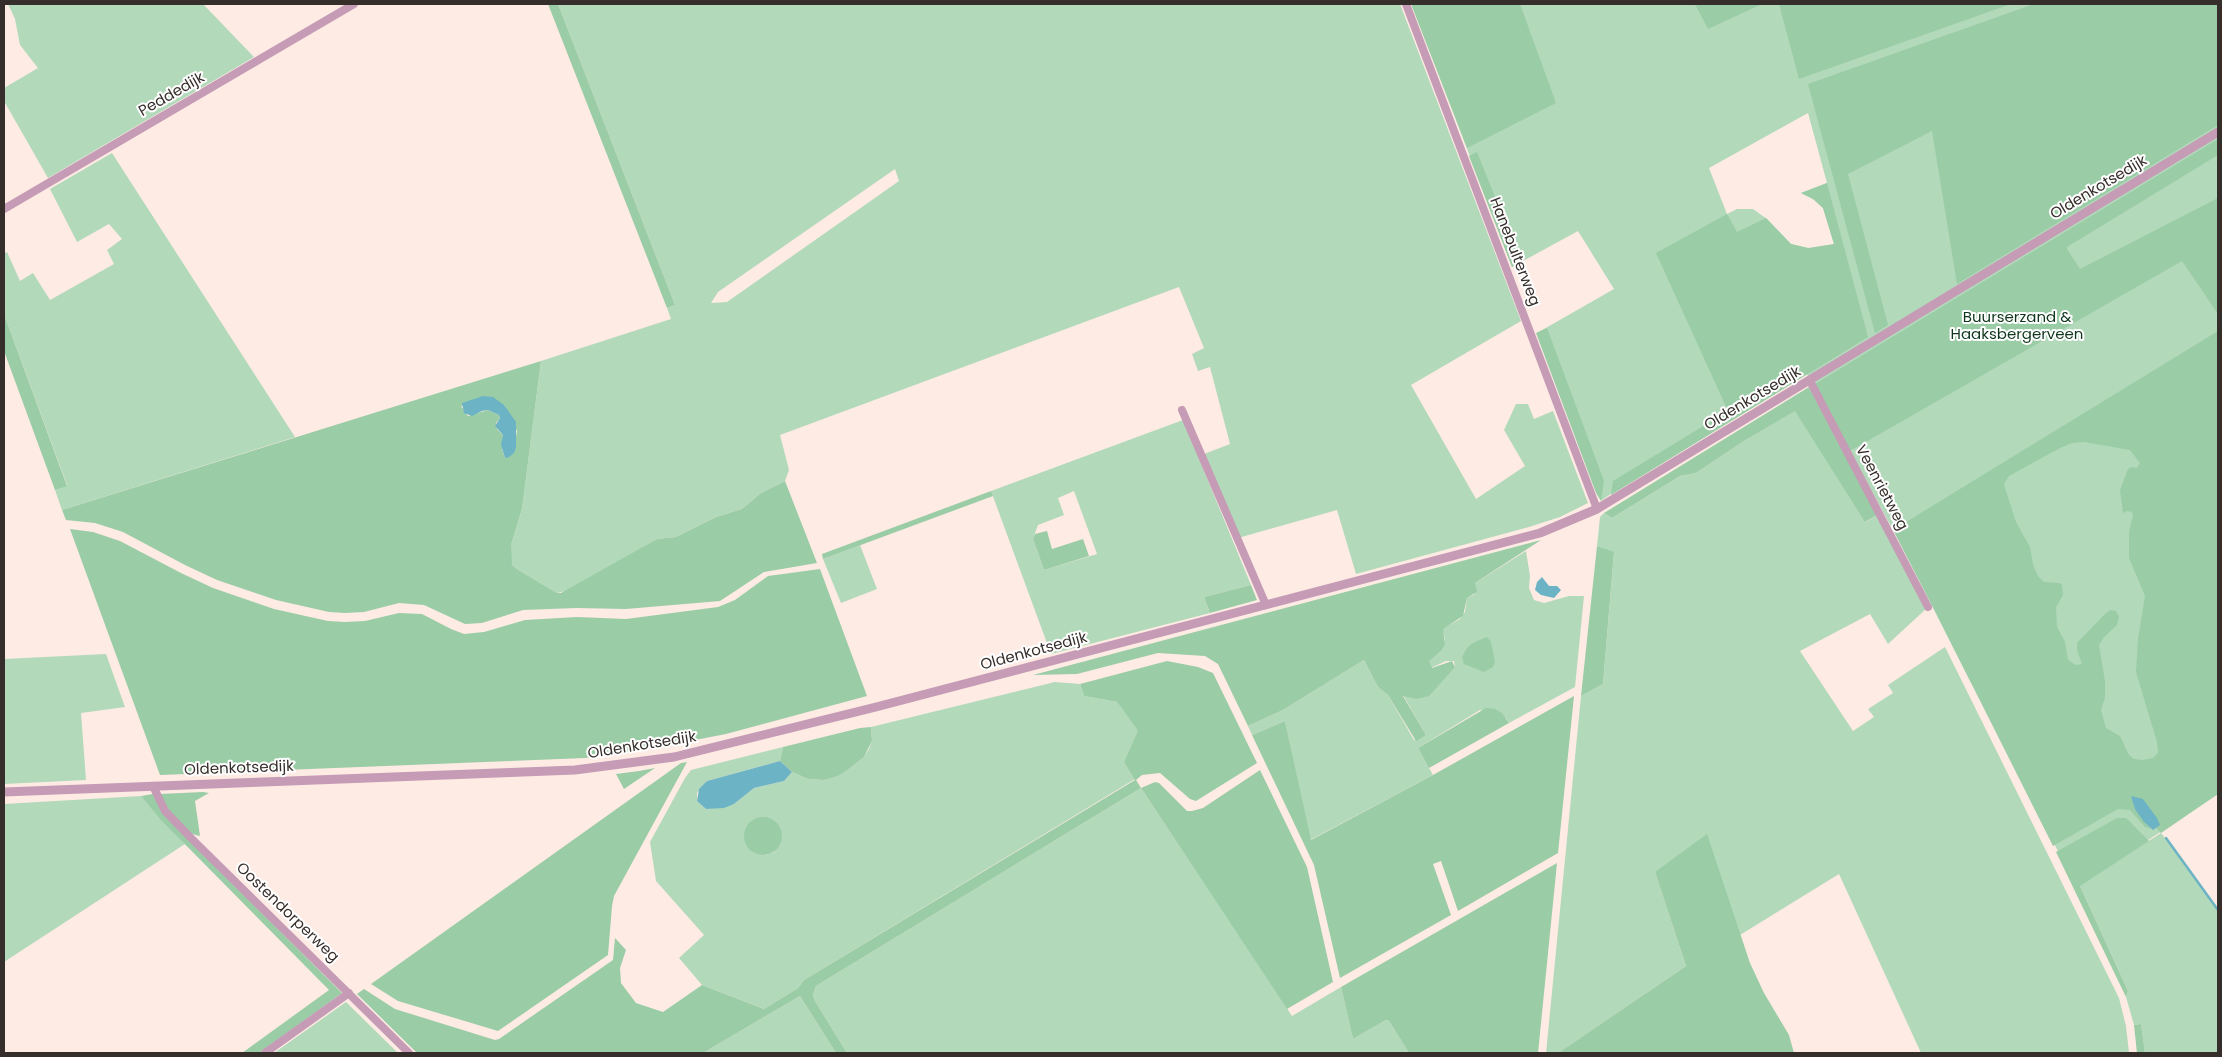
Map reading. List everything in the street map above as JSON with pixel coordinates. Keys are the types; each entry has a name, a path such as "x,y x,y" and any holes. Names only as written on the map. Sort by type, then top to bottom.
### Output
{"street":[{"name":"Peddedijk","path":"4,209 354,4"},
{"name":"Hanebulterweg","path":"1406,4 1597,509"},
{"name":"Oldenkotsedijk","path":"4,792 575,770 674,757 885,705 1540,533 1597,509 2218,132"},
{"name":"Veenrietweg","path":"1810,381 1928,607"},
{"path":"1182,410 1266,605"},
{"name":"Oostendorperweg","path":"153,786 165,811 409,1053"},
{"path":"265,1053 349,993"}],"green space":[{"path":"8,4 203,4 254,57 48,178 4,101 4,88 38,68 20,45 15,19"},
{"path":"548,4 558,4 675,305 667,308"},
{"path":"558,4 1400,4 1521,321 1411,385 1476,499 1525,466 1504,430 1516,404 1528,404 1534,419 1553,411 1588,503 1560,517 1529,527 1356,574 1337,510 1238,538 1204,454 1230,444 1210,367 1198,371 1192,354 1204,348 1179,287 780,435 789,470 785,481 761,493 742,509 716,517 676,537 657,539 570,590 557,593 517,569 512,565 511,561 511,545 522,509 541,361 671,319 667,308 675,305","holes":["895,169 899,181 727,302 711,303 718,292"]},
{"path":"1411,4 1520,4 1556,103 1467,148"},
{"name":"Buurserzand & Haaksbergerveen","path":"1412,4 2218,4 2218,794 2080,885 2161,833 2218,910 2218,1053 2145,1053 2141,1024 2134,1025 2126,997 2128,991 2080,886 2077,888 1899,541 1895,529 1893,530 1850,451 1853,449 1806,373 1601,501 1537,333 1614,289 1578,231 1512,267","holes":["1808,113 1827,183 1801,193 1813,199 1823,208 1834,244 1819,248 1808,248 1791,244 1767,219 1753,209 1737,209 1727,214 1709,168"]},
{"path":"1695,4 1762,4 1708,29"},
{"path":"1779,4 2011,4 1799,79"},
{"path":"2034,4 2218,4 2218,125 1957,284 1932,131 1848,174 1888,325 1875,333 1808,84"},
{"path":"2218,139 2218,155 2067,247 2067,249 2080,269 2218,198 2218,314 2182,261 1850,451 1815,384"},
{"path":"1477,152 1521,262 1512,267 1469,156"},
{"path":"112,153 295,437 62,510 55,490 67,485 4,314 4,253 7,252 20,281 33,273 50,300 114,264 107,250 122,239 109,224 77,242 50,189"},
{"path":"1827,183 1868,337 1611,495 1613,481 1728,411 1656,253 1727,214 1737,232 1766,218 1791,244 1808,248 1834,244 1823,208 1813,199 1801,193"},
{"path":"4,314 67,486 55,490 4,351"},
{"path":"1547,328 1604,481 1601,501 1596,493 1536,333"},
{"path":"2218,331 2218,794 2161,833 2144,822 2151,829 2145,827 2130,810 2118,809 2053,846 1893,530","holes":["2084,442 2130,450 2140,463 2137,468 2131,467 2128,469 2120,490 2123,513 2127,511 2132,512 2133,515 2129,532 2129,558 2145,596 2138,639 2136,672 2157,742 2158,753 2153,758 2143,760 2134,759 2129,755 2120,736 2106,728 2101,710 2105,697 2105,681 2099,645 2104,637 2117,625 2119,617 2116,611 2110,610 2077,643 2077,650 2082,664 2076,665 2068,660 2065,642 2057,627 2056,607 2063,595 2062,585 2044,582 2038,576 2033,565 2030,547 2016,522 2004,484 2009,476 2072,443"]},
{"path":"541,361 522,509 511,545 512,565 517,569 557,593 561,593 657,539 676,537 716,517 742,509 761,493 785,481 817,563 764,572 720,601 626,609 523,610 482,623 465,624 424,605 399,603 364,612 345,613 329,612 276,600 217,580 123,532 95,523 66,520 62,510","holes":["504,405 517,431 516,448 505,458 502,449 503,435 497,429 496,423 500,418 499,415 488,410 468,416 461,406"]},
{"path":"1809,387 1877,515 1865,522 1795,411 1744,441 1696,473 1680,476 1612,518 1604,513"},
{"path":"1796,410 1866,522 1877,515 1926,609 1888,644 1870,614 1800,651 1853,731 1874,717 1868,709 1893,693 1888,685 1945,647 2119,998 2126,1026 2129,1053 1921,1053 1839,874 1740,935 1723,885 1655,872 1686,966 1558,1053 1546,1053 1581,696 1603,684 1614,553 1597,546 1600,517 1604,513 1612,518 1680,476 1696,473"},
{"path":"1183,420 1251,585 1204,597 1210,613 1051,654 991,491","holes":["1074,491 1097,554 1044,570 1033,539 1038,525 1064,515 1058,498"]},
{"path":"991,491 993,496 823,559 822,554"},
{"path":"70,529 93,532 120,541 213,588 274,609 328,621 345,622 365,621 399,613 422,614 464,634 484,632 525,620 577,617 626,619 718,607 735,600 768,576 820,569 867,696 726,734 648,749 585,758 160,775"},
{"path":"1047,531 1052,549 1083,539 1089,556 1044,570 1033,539 1035,534"},
{"path":"1541,540 1475,583 1477,592 1467,598 1463,616 1443,629 1445,644 1442,650 1429,661 1432,668 1452,661 1455,667 1429,696 1417,699 1403,696 1426,735 1416,741 1388,695 1378,687 1364,660 1283,710 1248,726 1218,664 1205,656 1158,653 1077,674 1033,675"},
{"path":"860,545 877,589 841,603 823,559"},
{"path":"1597,546 1614,552 1603,684 1581,696"},
{"path":"1526,551 1530,576 1529,588 1534,600 1544,603 1569,596 1584,596 1575,687 1509,723 1506,718 1480,710 1418,748 1433,775 1310,840 1285,721 1252,735 1248,726 1283,710 1364,660 1378,687 1388,695 1414,740 1426,735 1403,695 1418,699 1455,667 1454,661 1446,661 1431,668 1428,660 1442,650 1445,639 1442,629 1460,619 1465,612 1467,598 1475,594 1475,583"},
{"path":"1251,585 1257,600 1210,613 1204,597"},
{"path":"1487,637 1491,642 1495,662 1493,667 1484,672 1464,664 1462,657 1467,648"},
{"path":"106,654 125,707 81,713 86,780 4,784 4,659"},
{"path":"1167,661 1198,667 1213,673 1257,763 1196,801 1190,799 1160,773 1142,775 1136,780 1141,788 816,986 813,995 815,1001 847,1053 836,1053 800,996 703,1053 417,1053 357,994 364,989 395,1009 495,1040 613,960 615,938 626,950 620,968 621,983 636,1003 663,1012 702,985 764,1009 798,988 804,980 1135,780 1124,762 1138,731 1117,702 1084,696 1080,684"},
{"path":"1055,682 1080,684 1084,696 1117,702 1139,732 1124,762 1135,779 804,980 798,988 764,1009 702,985 679,958 704,935 656,881 650,842 685,778 691,770 783,747 780,761 707,781 697,793 697,801 706,809 734,804 754,788 784,781 792,772 808,779 824,780 845,772 864,757 872,741 871,727","holes":["747,826 775,852 765,855 754,853 745,838"]},
{"path":"1574,696 1558,853 1458,911 1441,861 1433,864 1451,915 1340,978 1314,865 1252,735 1285,721 1311,840 1433,775"},
{"path":"1486,708 1495,709 1502,713 1509,723 1429,768 1418,748"},
{"path":"871,727 872,741 864,757 837,776 824,780 808,779 792,772 780,761 783,747"},
{"path":"687,762 614,896 608,955 498,1031 398,1001 371,984 681,763"},
{"path":"655,768 624,789 616,774 639,771"},
{"path":"1260,770 1307,867 1333,982 1287,1009 1141,788 1155,782 1159,783 1187,811 1192,811 1203,808"},
{"path":"1141,788 1292,1016 1341,987 1353,1039 1386,1020 1389,1021 1409,1053 847,1053 815,1001 813,995 816,986"},
{"path":"209,793 195,801 200,836 192,834 171,814 160,794"},
{"path":"153,794 167,818 342,993 259,1053 242,1053 329,990 161,820 141,796"},
{"path":"141,796 185,844 4,962 4,804"},
{"path":"763,817 776,823 782,836 776,849 763,855 750,849 744,836 750,823"},
{"path":"2117,818 2126,818 2149,841 2080,886 2128,991 2126,997 2056,852"},
{"path":"1707,834 1750,963 1764,993 1789,1035 1794,1053 1558,1053 1686,966 1655,872"},
{"path":"1557,863 1538,1053 1409,1053 1389,1021 1386,1020 1353,1039 1341,987"},
{"path":"800,996 836,1053 703,1053"},
{"path":"346,1002 398,1053 274,1053"},
{"path":"2141,1024 2145,1053 2137,1053 2134,1025"}],"water":[{"path":"483,396 493,397 504,405 516,422 516,448 509,457 505,458 501,445 503,435 495,426 500,418 499,415 488,410 472,416 464,413 462,403"},
{"path":"1542,577 1549,586 1557,586 1561,590 1554,598 1541,595 1535,590 1537,582"},
{"path":"780,761 792,772 784,781 754,788 734,804 724,808 706,809 697,801 699,789 707,781"},
{"path":"2131,796 2143,799 2160,825 2153,830 2144,822 2135,809"}],"waterway":[{"path":"2166,838 2218,910"}]}
